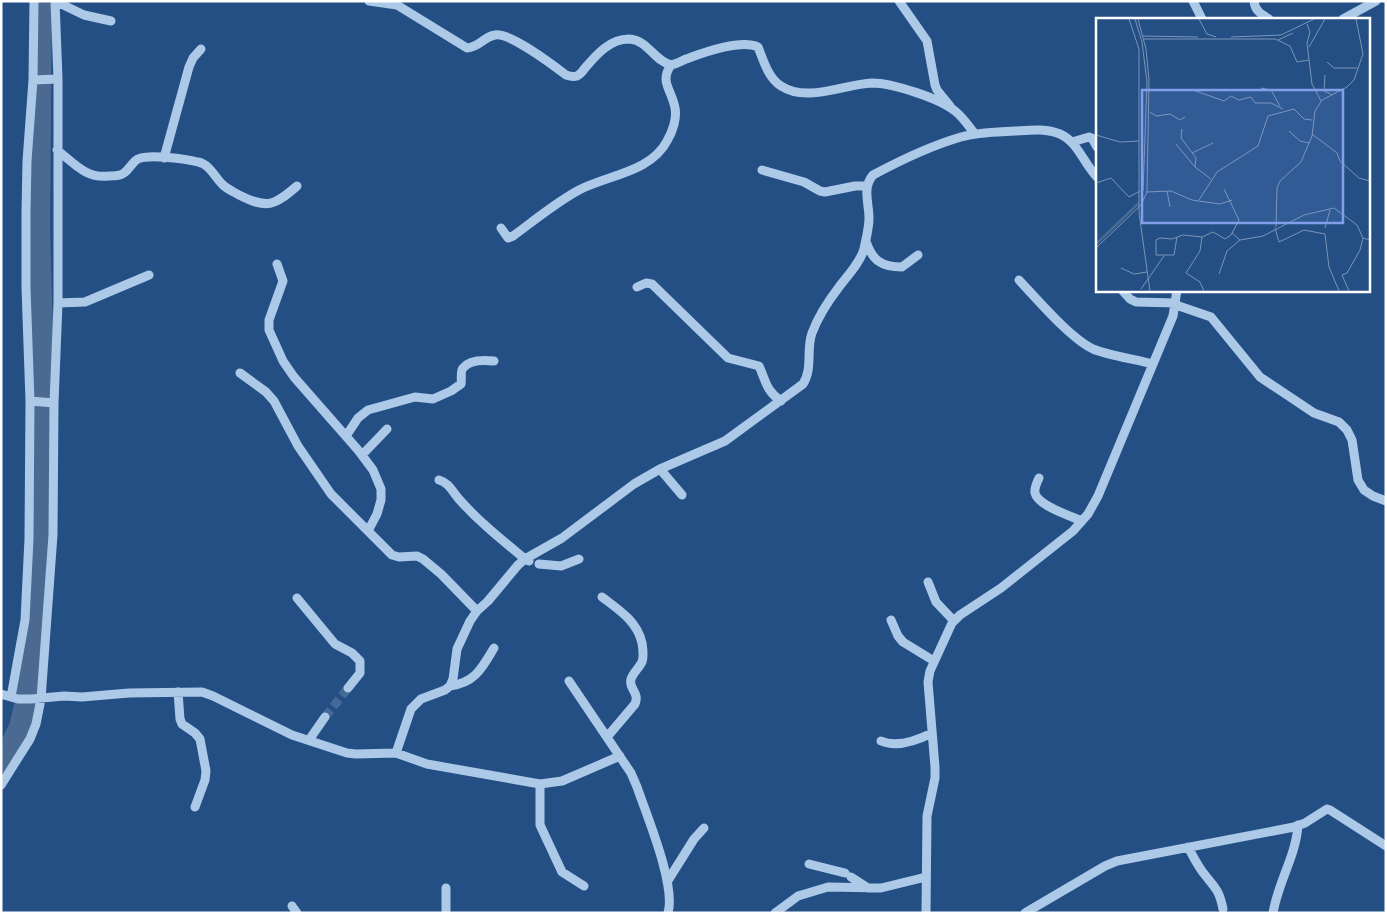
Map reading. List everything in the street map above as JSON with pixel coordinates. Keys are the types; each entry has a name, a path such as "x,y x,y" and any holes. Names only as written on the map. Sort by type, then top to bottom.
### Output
{"street":[{"path":"14,698 25,620 29,539 32,401 26,288 26,212 27,161 35,80 34,1"},
{"path":"1,785 30,739 36,724 36,699 53,535 52,403 58,303 55,1 84,15 111,21"},
{"path":"369,1 396,5 463,47 478,46 491,36 502,34 530,49 566,75 576,76 580,74 601,51 614,41 638,40 660,59 671,64 744,44 758,47 771,76 781,86 807,93 871,83 894,85 955,110"},
{"path":"898,1 927,41 937,90 975,134"},
{"path":"1193,1 1202,18"},
{"path":"1254,1 1255,8 1268,18"},
{"path":"1352,1 1357,11"},
{"path":"1345,18 1376,1"},
{"path":"164,158 188,67 201,50"},
{"path":"500,228 508,238 513,236 561,200 639,166 651,160 660,152 668,140 675,122 675,107 666,85 665,77 671,64"},
{"path":"35,80 55,79"},
{"path":"450,686 453,679 456,649 477,611 532,562 634,484 660,469 725,441 781,401 807,378 812,332 837,290 861,258 866,241 869,217 867,186 869,179 873,175 911,155 961,137 975,134 1034,130 1060,134 1072,142 1096,176"},
{"path":"1072,142 1089,137 1092,138 1096,145"},
{"path":"57,150 91,176 100,177 123,174 140,158 164,158 202,163 222,185 250,200 262,204 283,199 297,186"},
{"path":"762,170 804,182 825,192 855,186 867,186"},
{"path":"866,241 872,256 877,261 888,265 902,267 918,255"},
{"path":"277,264 283,281 269,320 269,330 274,343 294,377 373,470 381,489 382,500 368,531"},
{"path":"58,303 85,302 149,275"},
{"path":"1019,280 1072,334 1093,349 1153,364"},
{"path":"637,287 646,283 652,284 728,358 759,366 766,386 773,396 781,401"},
{"path":"1123,291 1130,300 1136,302 1176,304 1212,317 1260,377 1314,413 1338,422 1347,430 1352,440 1358,480 1364,490 1386,501"},
{"path":"926,913 927,816 936,767 928,682 934,661 947,632 960,615 1008,582 1074,531 1088,514 1098,496 1173,316 1177,291"},
{"path":"346,436 358,418 368,410 415,397 438,398 461,384 462,369 464,367 478,360 494,361"},
{"path":"240,373 274,400 298,446 331,494 392,555 399,557 417,556 423,559 441,574 477,611"},
{"path":"32,401 52,403"},
{"path":"362,455 387,429"},
{"path":"660,469 682,495"},
{"path":"1039,478 1035,490 1038,499 1048,506 1082,521"},
{"path":"439,480 448,484 457,497 480,521 532,562 561,566 580,559"},
{"path":"928,582 936,602 954,621"},
{"path":"602,597 634,623 640,633 643,648 642,662 631,678 631,684 637,694 635,704 607,737"},
{"path":"297,598 335,644 352,653 360,661 360,673 348,688"},
{"path":"892,620 898,636 903,642 934,661"},
{"path":"396,753 411,708 415,703 450,686 467,682 474,677 494,648"},
{"path":"569,681 631,773 637,787 668,882 670,892 668,913"},
{"path":"178,692 182,724 200,739 206,771 203,786 195,807"},
{"path":"1,694 14,698 36,699 64,696 82,697 196,692 213,696 292,735 356,754 396,753 427,764 540,784 562,781 620,756"},
{"path":"309,740 325,717"},
{"path":"882,741 892,744 918,740 932,733"},
{"path":"540,784 540,825 562,872 584,886"},
{"path":"1025,913 1105,866 1117,861 1298,825 1305,823 1323,810 1330,810 1386,846"},
{"path":"1273,913 1279,889 1294,850 1298,825"},
{"path":"668,882 694,839 704,828"},
{"path":"1188,847 1204,874 1215,885 1220,894 1223,909"},
{"path":"809,864 848,875 869,888"},
{"path":"775,913 798,896 811,891 835,886 869,888 895,885 926,877"},
{"path":"446,888 446,913"}],"waterway":[{"path":"1,762 5,758 20,727 27,698 44,540 43,365 39,228 41,1"}],"tunnel":[{"path":"325,717 348,688"}]}
